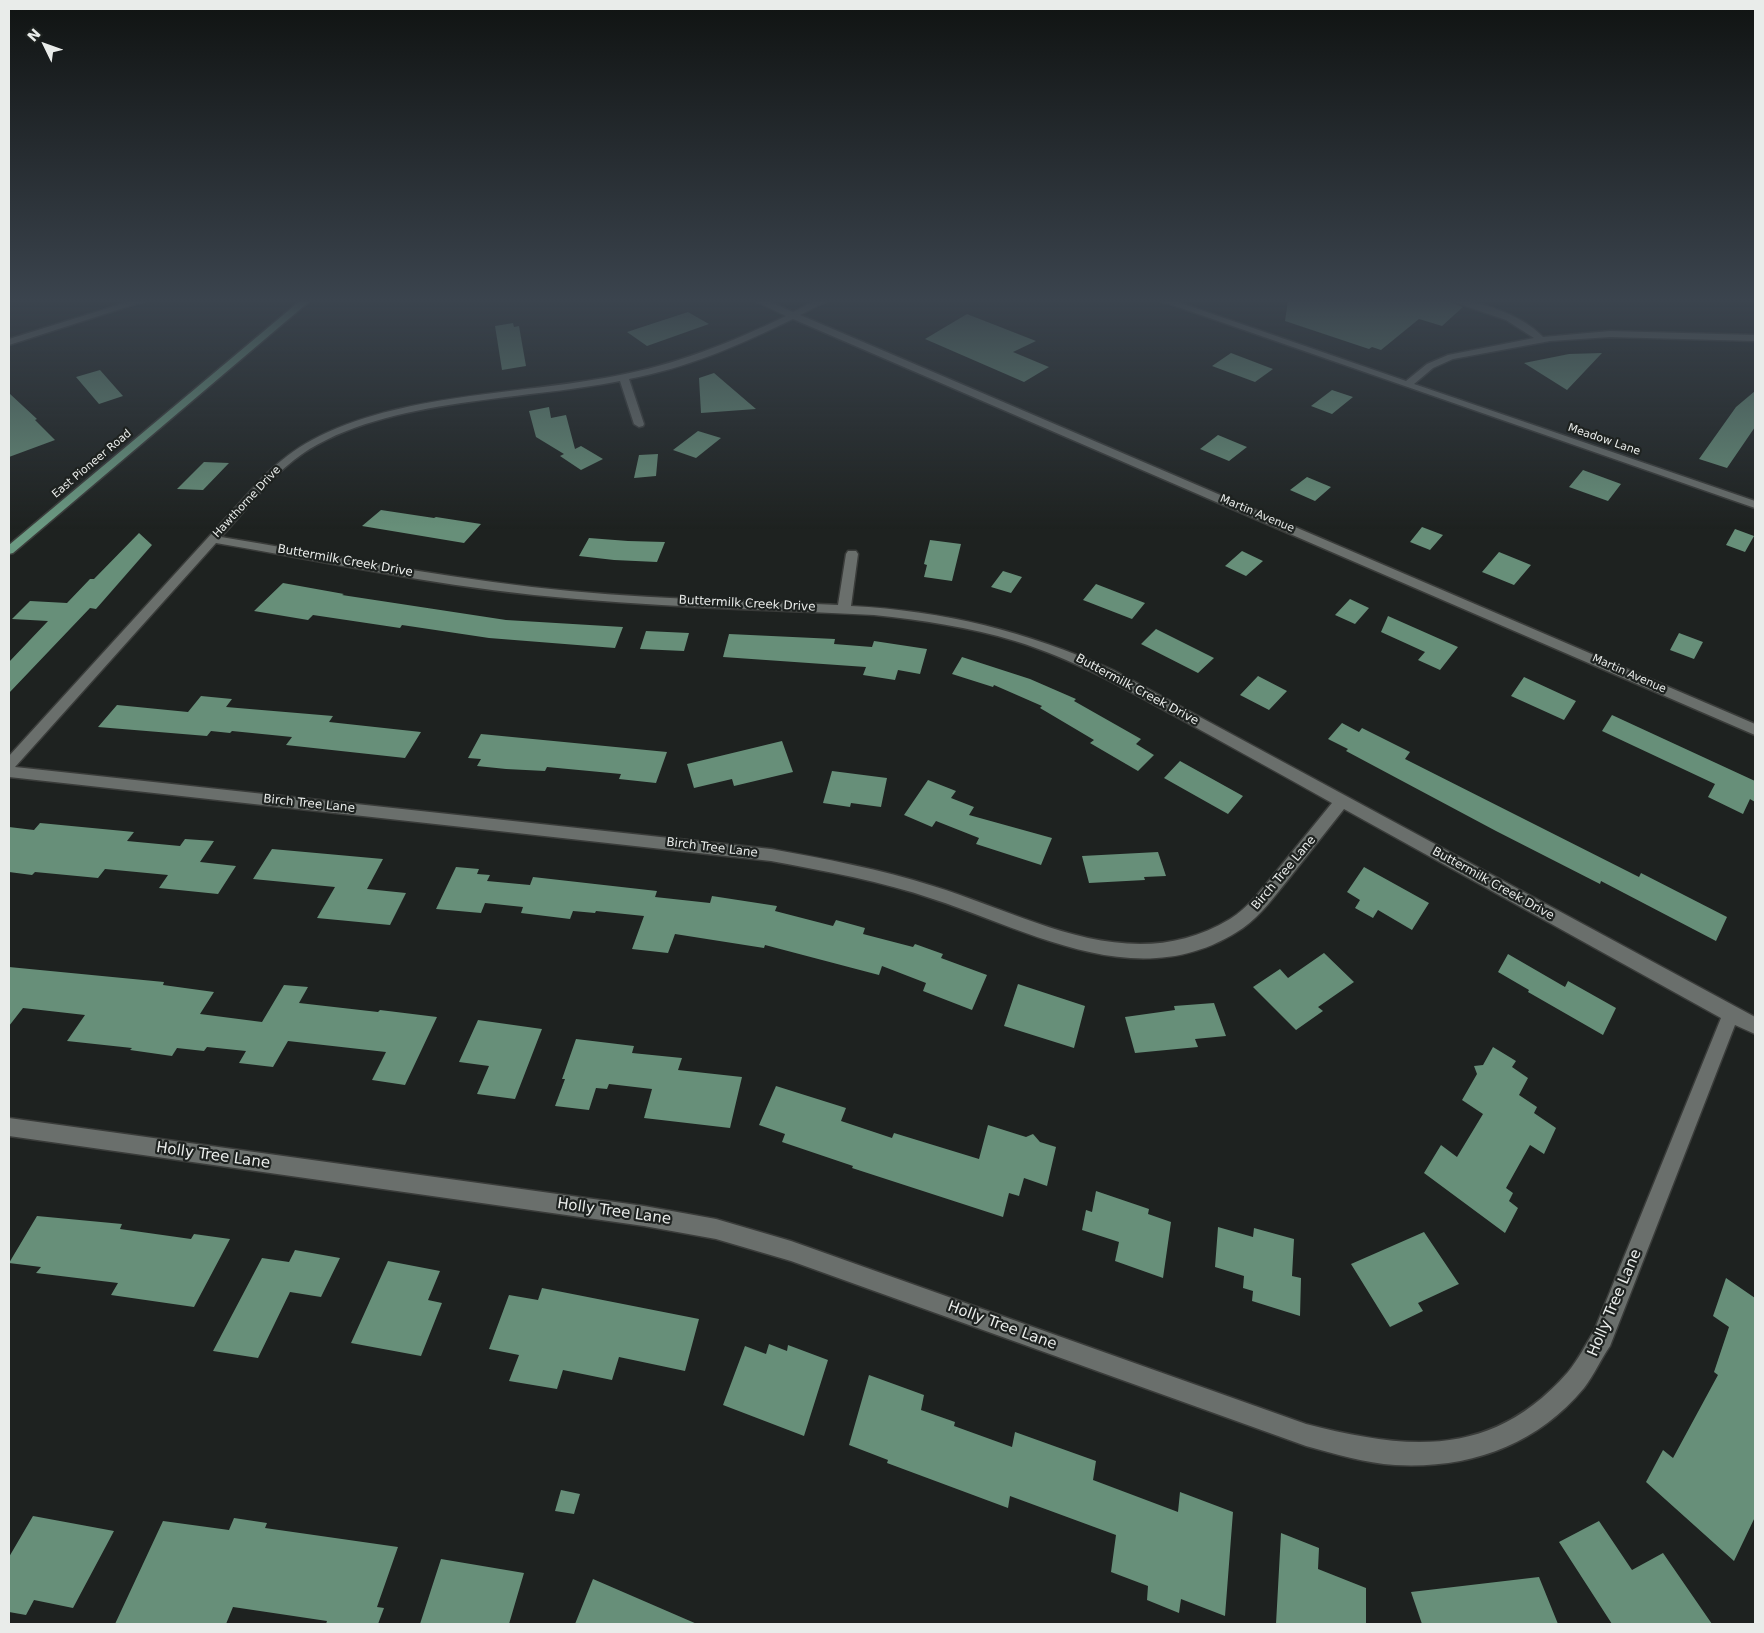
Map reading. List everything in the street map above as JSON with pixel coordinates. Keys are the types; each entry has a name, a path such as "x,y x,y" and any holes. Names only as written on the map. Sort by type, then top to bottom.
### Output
{"main road":[{"name":"East Pioneer Road","path":"9,551 217,376"}],"street":[{"name":"Hawthorne Drive","path":"9,764 283,464 310,445 341,430 402,411 627,376"},
{"name":"Martin Avenue","path":"933,376 1458,600 1755,730"},
{"name":"Meadow Lane","path":"1382,376 1755,505"},
{"path":"1407,385 1418,376"},
{"path":"623,377 639,424"},
{"name":"Buttermilk Creek Drive","path":"214,539 453,580 533,591 618,598 895,612 945,619 1007,634 1055,649 1108,673 1755,1026"},
{"path":"844,609 852,554"},
{"name":"Birch Tree Lane","path":"9,772 771,855 852,870 932,892 981,908 1072,943 1105,950 1138,952 1164,951 1200,942 1226,930 1244,918 1260,902 1342,801"},
{"name":"Holly Tree Lane","path":"9,1127 644,1216 716,1229 791,1250 1342,1446 1377,1452 1422,1454 1476,1446 1505,1436 1523,1427 1540,1417 1562,1398 1591,1361 1678,1152 1731,1014"}],"building":[{"path":"105,376 123,396 99,404 76,377"},
{"path":"718,376 756,409 701,413 699,378"},
{"path":"1011,376 1034,376 1024,382"},
{"path":"1239,376 1263,376 1255,382"},
{"path":"1545,376 1580,376 1567,390"},
{"path":"1332,390 1353,397 1332,414 1311,406"},
{"path":"1755,391 1755,427 1727,468 1699,459 1736,407"},
{"path":"9,393 37,419 35,420 55,440 9,457"},
{"path":"549,407 551,418 566,415 575,449 581,446 603,459 581,470 560,456 564,454 536,437 529,411"},
{"path":"698,431 721,438 696,458 673,450"},
{"path":"1218,435 1247,447 1229,461 1200,449"},
{"path":"658,454 656,476 634,478 639,455"},
{"path":"204,462 229,463 203,490 177,489"},
{"path":"1583,470 1621,484 1608,501 1569,487"},
{"path":"1307,477 1331,487 1315,501 1290,490"},
{"path":"381,510 481,524 464,543 362,526"},
{"path":"1422,527 1443,535 1430,550 1410,542"},
{"path":"1735,529 1754,536 1745,552 1726,545"},
{"path":"139,533 152,545 96,609 90,608 9,693 9,662 48,621 12,619 30,601 67,603 90,579 94,579"},
{"path":"589,538 665,542 657,562 614,560 579,556"},
{"path":"930,540 961,544 952,581 924,577 927,565 924,564"},
{"path":"1242,551 1263,561 1246,576 1225,566"},
{"path":"1499,552 1531,565 1514,585 1482,572"},
{"path":"1003,571 1022,577 1011,593 991,587"},
{"path":"283,583 344,594 342,595 506,620 623,627 615,648 489,638 402,625 400,628 313,615 308,620 254,611"},
{"path":"1096,584 1145,603 1132,619 1083,600"},
{"path":"1350,599 1369,608 1355,624 1335,615"},
{"path":"1388,616 1458,647 1440,670 1418,660 1425,652 1381,632"},
{"path":"1156,629 1214,658 1198,673 1141,644"},
{"path":"646,631 689,633 684,651 640,649"},
{"path":"1679,633 1703,642 1694,659 1670,650"},
{"path":"729,634 835,639 834,644 872,647 874,641 927,649 920,674 898,670 895,680 863,675 866,667 723,657"},
{"path":"962,657 1030,679 1076,699 1074,701 1141,739 1136,744 1154,755 1138,771 1090,743 1094,740 1040,708 1042,706 994,685 993,687 952,674"},
{"path":"1258,676 1287,691 1269,710 1240,695"},
{"path":"1524,677 1576,701 1564,720 1511,696"},
{"path":"201,696 232,699 226,707 333,716 329,722 421,732 405,758 286,745 292,737 232,731 230,733 211,731 207,736 98,727 117,705 188,712"},
{"path":"1612,715 1755,781 1755,802 1750,799 1743,814 1708,797 1715,784 1602,731"},
{"path":"1342,723 1359,732 1362,728 1410,752 1405,759 1639,877 1641,873 1727,917 1716,941 1601,881 1600,884 1496,831 1346,751 1348,749 1328,739"},
{"path":"481,734 667,752 656,783 619,779 621,774 547,767 545,771 506,769 477,766 481,759 468,758"},
{"path":"782,741 793,772 734,786 732,779 694,788 687,764"},
{"path":"1180,761 1243,796 1228,814 1164,778"},
{"path":"832,771 887,778 881,807 851,803 850,807 823,803"},
{"path":"928,780 956,791 951,798 974,807 969,815 1052,838 1041,865 976,844 979,838 936,821 932,827 904,815"},
{"path":"40,823 134,832 127,841 180,846 185,839 214,841 200,862 236,866 218,894 159,888 168,875 105,869 98,878 35,872 32,875 9,872 9,827 34,830"},
{"path":"272,849 383,859 367,889 406,893 390,925 317,918 335,887 253,879"},
{"path":"1158,852 1166,876 1144,877 1145,880 1089,883 1082,856"},
{"path":"456,867 479,869 477,874 490,875 487,881 530,885 533,877 657,891 655,897 710,903 712,896 777,906 775,911 833,926 836,920 865,928 863,934 913,947 915,944 943,954 941,958 987,975 972,1010 923,991 926,983 882,966 879,975 765,945 764,948 675,934 668,953 632,949 644,916 596,911 595,913 573,911 570,919 521,913 523,907 485,903 481,913 436,909"},
{"path":"1364,867 1429,903 1412,930 1378,910 1373,918 1355,908 1360,900 1347,892"},
{"path":"1324,953 1354,982 1318,1007 1323,1011 1296,1030 1253,987 1280,969 1288,978"},
{"path":"1508,954 1565,987 1568,981 1616,1008 1603,1035 1528,992 1529,990 1498,972"},
{"path":"9,967 164,982 163,985 214,992 200,1014 262,1022 284,985 308,987 299,1003 437,1017 405,1085 372,1080 386,1052 288,1041 273,1067 239,1063 246,1051 207,1047 204,1051 177,1048 172,1056 130,1050 132,1048 67,1041 85,1015 23,1008 9,1026"},
{"path":"1018,984 1085,1006 1074,1048 1004,1026"},
{"path":"1214,1003 1226,1036 1195,1039 1198,1047 1135,1053 1125,1017 1175,1010 1174,1006"},
{"path":"478,1020 542,1029 515,1099 477,1094 489,1066 459,1062"},
{"path":"576,1039 634,1046 632,1053 682,1058 678,1070 742,1077 730,1128 644,1118 652,1089 609,1084 607,1089 596,1088 589,1110 555,1106"},
{"path":"1493,1047 1516,1061 1512,1067 1528,1078 1519,1095 1537,1107 1534,1113 1556,1128 1544,1154 1530,1145 1506,1188 1513,1193 1509,1201 1518,1208 1505,1233 1424,1173 1441,1145 1457,1157 1483,1114 1462,1100 1477,1074 1474,1066 1483,1065"},
{"path":"776,1086 846,1108 841,1121 892,1138 894,1133 979,1159 988,1125 1026,1137 1033,1134 1040,1142 1056,1147 1047,1186 1024,1178 1019,1196 1009,1193 1003,1217 852,1168 853,1166 782,1142 785,1134 759,1125"},
{"path":"1096,1191 1149,1209 1148,1214 1171,1222 1163,1278 1115,1261 1119,1242 1082,1230 1086,1210 1092,1212"},
{"path":"37,1216 122,1224 120,1229 191,1239 194,1234 230,1239 194,1307 111,1295 118,1283 36,1273 41,1267 9,1263"},
{"path":"1218,1227 1253,1237 1254,1228 1294,1239 1292,1276 1301,1278 1300,1316 1252,1301 1253,1291 1243,1288 1244,1276 1215,1267"},
{"path":"1424,1232 1459,1284 1418,1303 1423,1311 1390,1327 1351,1264"},
{"path":"295,1250 340,1258 321,1297 290,1292 258,1358 213,1351 262,1258 289,1262"},
{"path":"388,1261 440,1271 428,1300 442,1303 421,1356 351,1343"},
{"path":"1726,1278 1755,1298 1755,1517 1734,1561 1646,1482 1663,1450 1673,1458 1718,1375 1714,1372 1729,1327 1713,1316"},
{"path":"542,1288 699,1319 685,1371 619,1357 612,1380 563,1370 557,1389 509,1381 519,1355 489,1349 509,1295 538,1300"},
{"path":"769,1344 787,1351 788,1345 828,1360 804,1436 723,1405 745,1346 766,1354"},
{"path":"869,1375 924,1395 921,1410 955,1422 954,1426 1012,1447 1015,1432 1096,1461 1093,1480 1178,1512 1180,1492 1233,1512 1225,1616 1181,1599 1179,1613 1147,1600 1148,1586 1111,1572 1116,1535 1010,1496 1008,1508 887,1463 888,1460 849,1445"},
{"path":"561,1490 580,1494 574,1514 555,1511"},
{"path":"33,1516 114,1531 73,1608 34,1600 26,1615 9,1612 9,1557"},
{"path":"234,1518 267,1523 265,1528 398,1547 377,1607 384,1608 378,1624 326,1624 327,1621 233,1607 226,1624 115,1624 163,1521 229,1530"},
{"path":"1599,1521 1632,1570 1663,1553 1712,1624 1612,1624 1559,1542"},
{"path":"1281,1533 1319,1548 1318,1569 1366,1588 1366,1624 1276,1624"},
{"path":"441,1559 524,1573 509,1624 420,1624"},
{"path":"1539,1577 1558,1624 1422,1624 1411,1592"},
{"path":"593,1579 697,1624 575,1624"}]}
